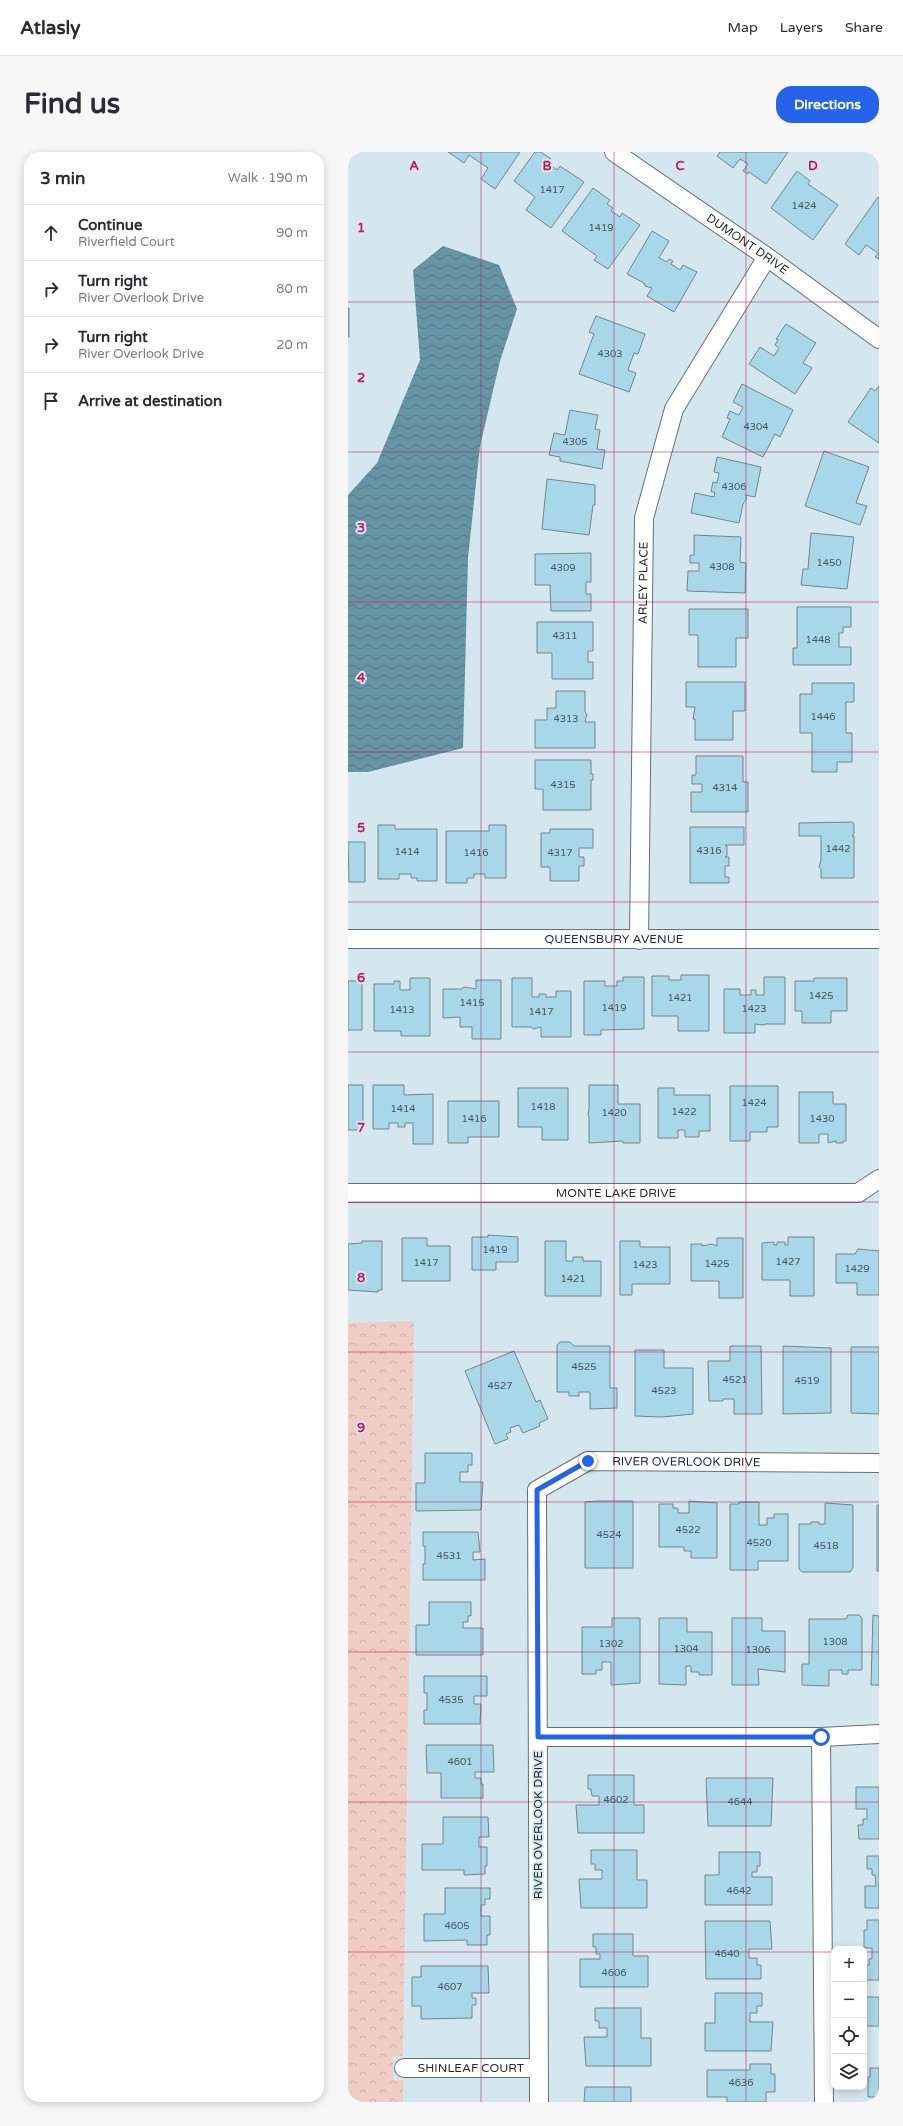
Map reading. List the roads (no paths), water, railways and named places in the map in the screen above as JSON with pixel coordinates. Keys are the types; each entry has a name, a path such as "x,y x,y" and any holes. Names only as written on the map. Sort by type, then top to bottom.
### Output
{"street":[{"name":"DUMONT DRIVE","path":"614,152 767,257 879,339"},
{"name":"ARLEY PLACE","path":"639,940 644,518 674,409 767,257"},
{"name":"QUEENSBURY AVENUE","path":"348,939 879,939"},
{"name":"MONTE LAKE DRIVE","path":"348,1193 858,1194 879,1179"},
{"name":"RIVER OVERLOOK DRIVE","path":"539,2102 537,1490 588,1461 879,1463"},
{"path":"538,1737 821,1737 879,1734"},
{"path":"821,1737 824,2102"},
{"name":"SHINLEAF COURT","path":"404,2068 538,2068"}],"water":[{"path":"443,246 499,265 517,309 500,361 480,446 468,558 463,748 368,772 348,772 348,495 377,463 420,360 413,270"}]}
